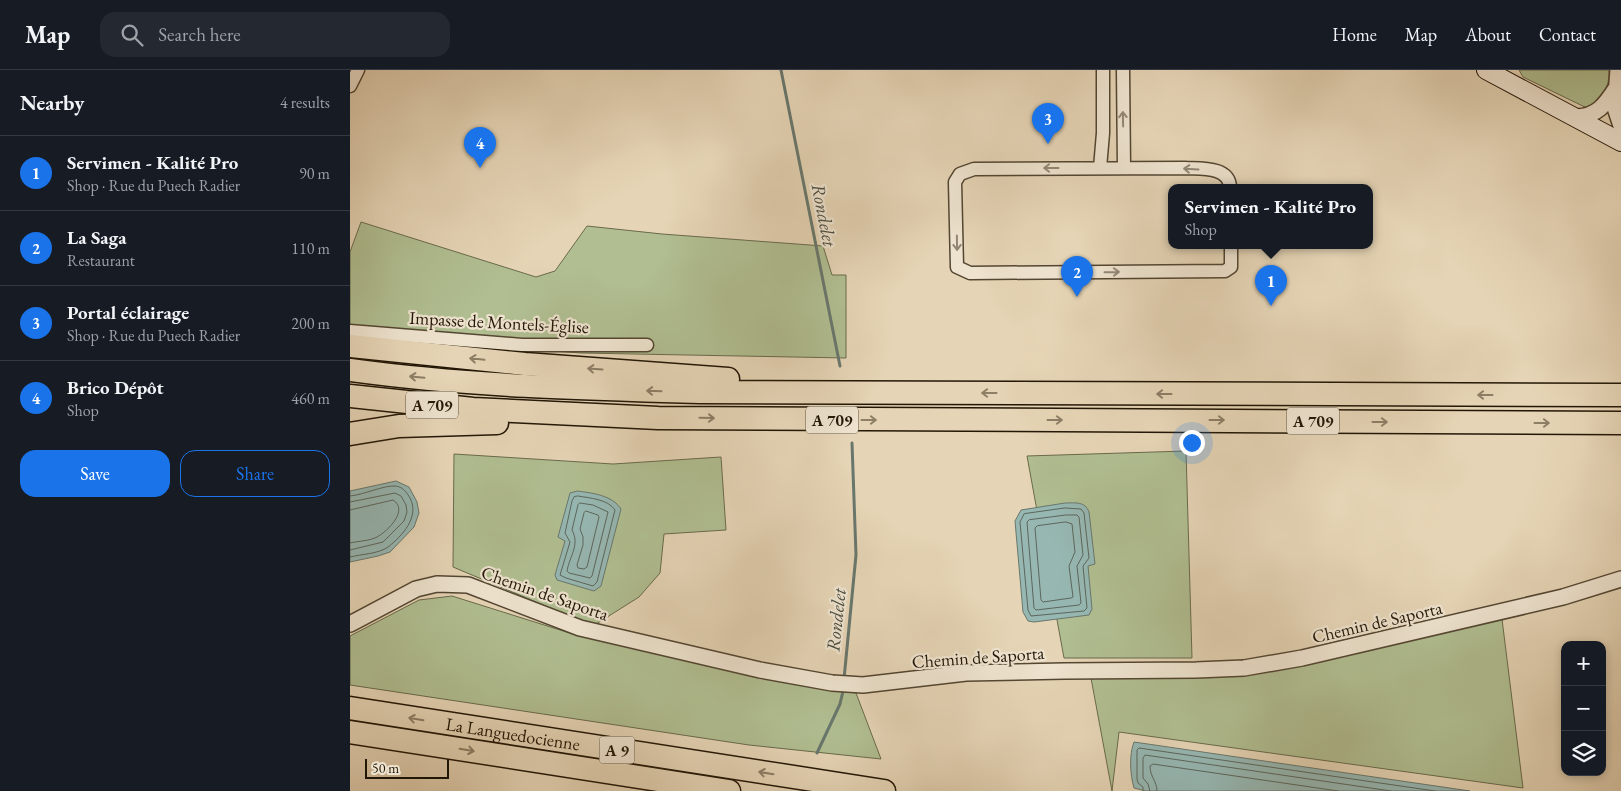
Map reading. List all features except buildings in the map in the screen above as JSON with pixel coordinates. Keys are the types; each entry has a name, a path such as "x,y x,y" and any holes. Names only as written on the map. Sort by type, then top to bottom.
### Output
{"highway":[{"path":"350,346 525,364 731,379 826,394"},
{"name":"A 709","path":"350,370 461,381 569,388 700,392 826,394 1621,395"},
{"name":"A 709","path":"350,396 481,409 658,418 1621,423"},
{"path":"350,434 399,426 658,418"},
{"name":"La Languedocienne","path":"350,708 884,791"},
{"name":"La Languedocienne","path":"350,732 730,791"}],"main road":[{"path":"1486,70 1511,77 1621,142"}],"street":[{"path":"350,86 358,70"},
{"path":"1100,168 1103,133 1102,70"},
{"path":"1123,70 1124,168"},
{"path":"1618,70 1615,108 1621,126"},
{"path":"1577,117 1590,116 1599,110 1609,100 1616,88"},
{"path":"1230,184 1218,170 1124,168 974,169 960,174 955,182 957,267 970,273 1225,271 1231,266 1231,249"},
{"name":"Impasse de Montels-Église","path":"350,331 522,345 647,345"},
{"name":"Chemin de Saporta","path":"350,624 416,589 436,584 468,585 580,628 760,670 832,683 862,685 966,673 1244,668 1302,658 1564,597 1621,579"}],"green space":[{"path":"1519,70 1609,70 1609,77 1604,92 1589,109 1523,77"},
{"path":"361,222 536,277 555,271 587,226 662,234 823,246 832,275 846,275 846,358 581,353 350,336 350,252"},
{"path":"1186,451 1192,658 1064,658 1027,456"},
{"path":"454,454 613,464 721,457 726,530 664,534 660,573 639,597 593,626 453,567"},
{"path":"452,596 576,635 734,672 856,693 881,759 749,745 350,685 350,636 419,600"},
{"path":"1502,619 1523,788 1119,732 1112,791 1091,678 1192,676"}],"water":[{"path":"396,481 409,487 417,502 419,513 414,527 390,552 350,562 350,491"},
{"path":"577,491 607,498 621,509 601,586 594,591 557,580 555,575 565,541 558,537 570,493"},
{"path":"1065,503 1082,504 1089,512 1095,564 1088,566 1092,609 1089,615 1034,622 1028,621 1023,612 1015,521 1021,510"},
{"path":"1134,742 1470,791 1146,791 1134,788 1131,759"}],"waterway":[{"name":"Rondelet","path":"781,70 840,366"},
{"name":"Rondelet","path":"844,679 856,555 852,443"},
{"path":"817,753 840,704 843,691"}],"place":[{"name":"Portal éclairage","path":"1048,144"},
{"name":"Brico Dépôt","path":"480,168"},
{"name":"La Saga","path":"1077,297"},
{"name":"Servimen - Kalité Pro","path":"1271,306"}]}
